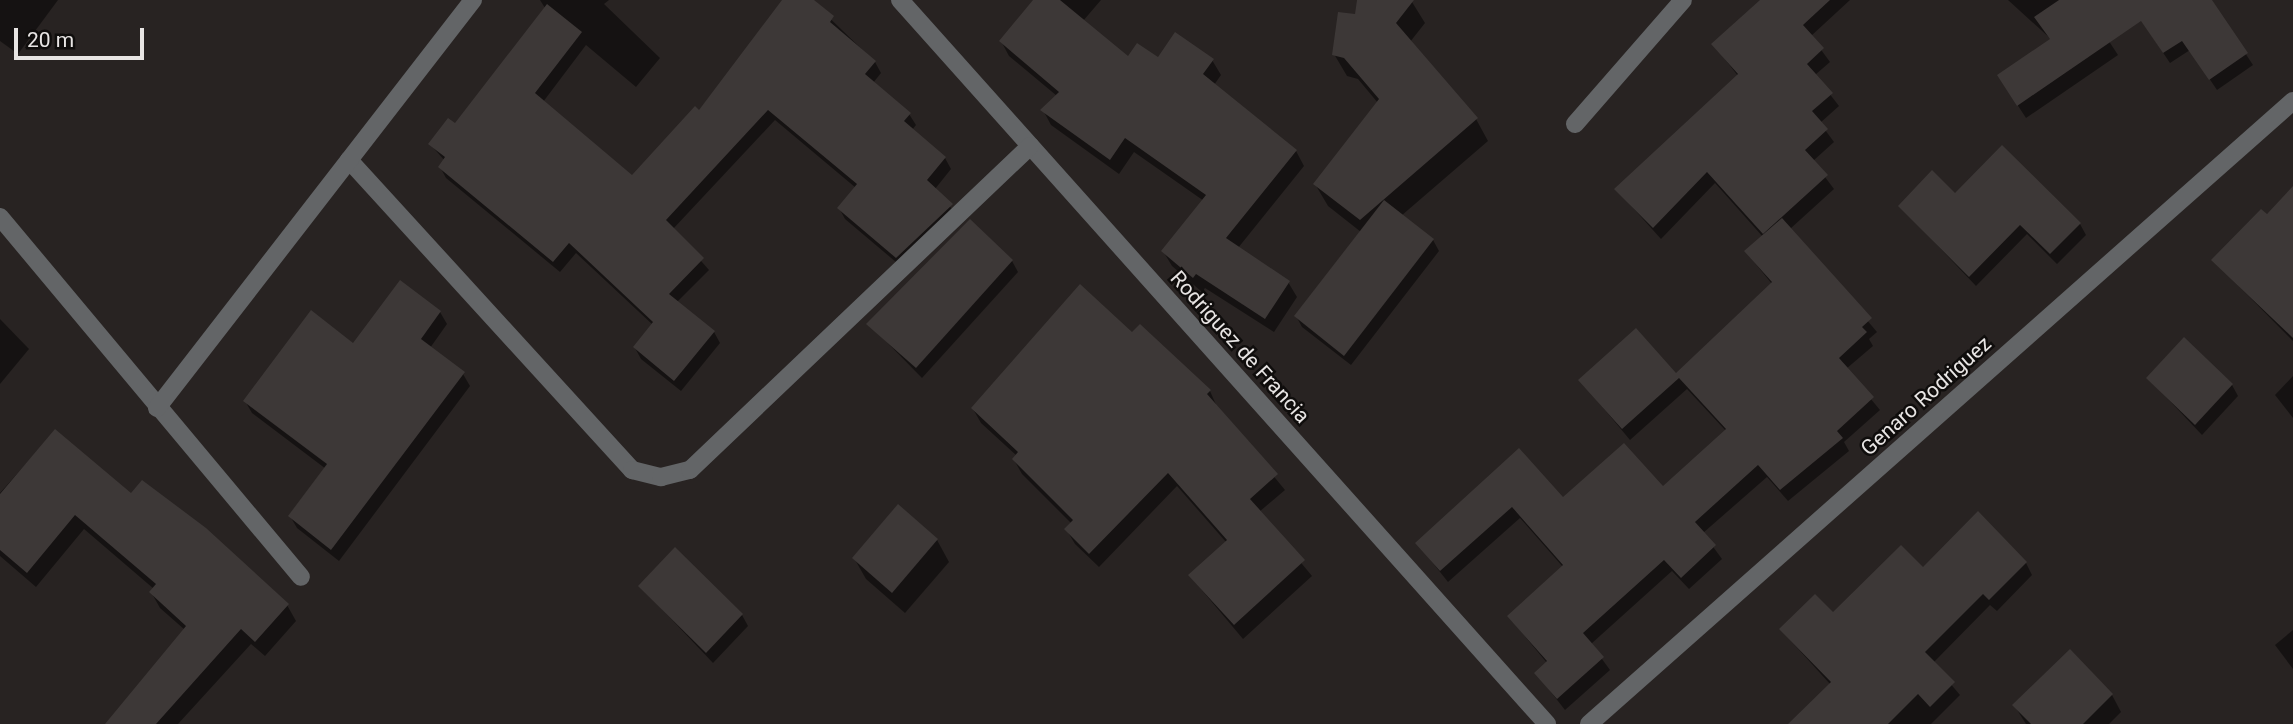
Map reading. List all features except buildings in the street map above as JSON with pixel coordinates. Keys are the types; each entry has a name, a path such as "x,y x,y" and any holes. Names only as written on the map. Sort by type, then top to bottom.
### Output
{"street":[{"path":"157,408 473,0"},
{"name":"Rodriguez de Francia","path":"900,0 1547,724"},
{"path":"1575,124 1683,0"},
{"name":"Genaro Rodriguez","path":"1589,724 2293,101"},
{"path":"349,160 632,470 661,477 690,470 1030,146"},
{"path":"0,217 301,577"}]}
